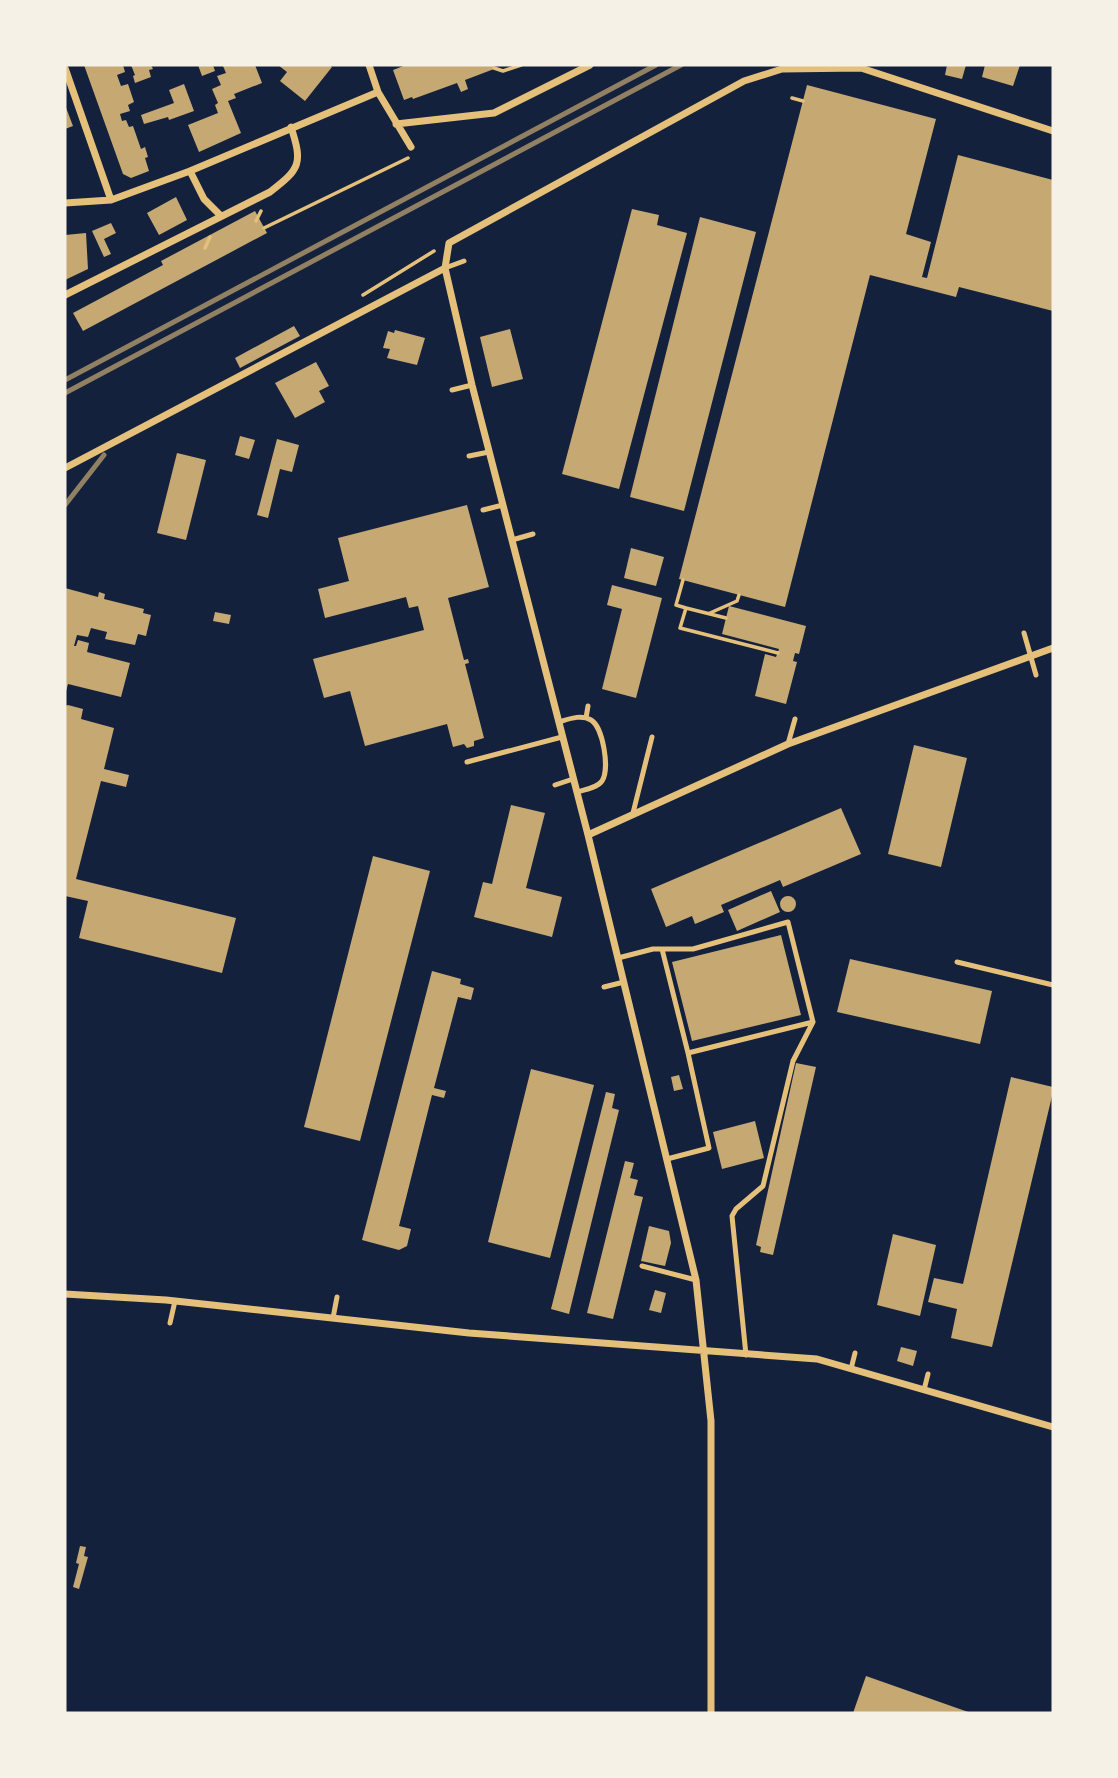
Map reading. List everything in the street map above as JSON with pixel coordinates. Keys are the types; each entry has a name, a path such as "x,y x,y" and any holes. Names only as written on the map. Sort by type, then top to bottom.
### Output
{"street":[{"path":"369,65 378,92 411,147"},
{"path":"396,124 494,113 590,65"},
{"path":"65,68 111,200"},
{"path":"711,1713 711,1421 696,1280 588,835 471,385 445,268 449,243 744,81 782,69 861,68 1053,131"},
{"path":"65,203 111,200 190,171 378,92"},
{"path":"65,295 270,192 291,176 300,154 291,127"},
{"path":"190,171 204,199 221,216"},
{"path":"65,468 445,268"},
{"path":"588,835 788,744 1053,648"},
{"path":"65,1294 175,1301 469,1333 817,1359 1053,1427"}],"lane":[{"path":"445,268 464,261"},
{"path":"452,390 471,385"},
{"path":"469,456 489,452"},
{"path":"484,510 503,505"},
{"path":"512,540 533,534"},
{"path":"1024,632 1036,675"},
{"path":"586,718 588,706"},
{"path":"559,722 578,717 586,718 598,727 606,766 600,784 577,792"},
{"path":"788,744 795,719"},
{"path":"467,762 562,737"},
{"path":"633,813 652,737"},
{"path":"555,785 573,779"},
{"path":"618,958 662,949 693,949 788,922 813,1022 793,1061 763,1186 736,1209 733,1216 746,1355"},
{"path":"662,949 709,1148 667,1159"},
{"path":"957,962 1053,985"},
{"path":"604,987 624,982"},
{"path":"688,1054 813,1022"},
{"path":"642,1266 696,1280"},
{"path":"333,1318 337,1297"},
{"path":"170,1324 175,1301"},
{"path":"851,1369 855,1353"},
{"path":"924,1391 928,1374"}],"path":[{"path":"494,68 503,71 521,65"},
{"path":"792,98 803,101"},
{"path":"264,228 407,159 411,154 411,147"},
{"path":"356,299 449,243"},
{"path":"683,580 676,605 726,618"},
{"path":"709,613 737,601 738,595"},
{"path":"686,608 680,628 778,653"}],"building":[{"path":"84,65 123,65 125,72 117,75 121,86 128,84 134,102 128,105 130,111 120,114 122,121 126,120 129,127 133,126 141,149 145,147 149,171 131,178 123,174"},
{"path":"131,65 151,65 151,77 135,83"},
{"path":"198,65 213,65 215,71 202,76"},
{"path":"255,65 262,83 234,94 236,98 228,101 241,133 199,152 188,125 218,113 215,105 218,103 212,89 221,85 217,76 226,73 223,66"},
{"path":"278,65 332,67 305,101 280,81 287,72"},
{"path":"406,65 493,65 494,69 465,80 468,89 461,92 457,83 404,100 393,70"},
{"path":"947,65 966,65 962,79 945,75"},
{"path":"985,65 1020,65 1013,86 982,77"},
{"path":"184,84 194,111 169,120 168,117 144,124 141,115 174,103 169,90"},
{"path":"807,85 936,119 906,234 931,242 922,277 927,278 958,155 1053,180 1053,311 959,287 956,297 870,275 785,607 679,579"},
{"path":"65,105 73,126 65,129"},
{"path":"176,197 187,220 159,235 147,213"},
{"path":"632,209 659,215 657,225 687,233 619,489 562,474"},
{"path":"255,211 267,233 83,331 73,313 163,265 161,261"},
{"path":"700,217 756,232 684,511 630,497"},
{"path":"111,223 116,233 104,239 111,254 104,257 92,231"},
{"path":"86,233 88,269 65,280 65,235"},
{"path":"294,326 300,336 240,368 235,358"},
{"path":"510,329 523,379 492,387 480,337"},
{"path":"395,330 425,338 417,365 387,358 390,349 383,348 388,331 394,333"},
{"path":"316,362 329,386 319,391 325,402 295,418 275,383"},
{"path":"240,436 255,440 249,459 235,455"},
{"path":"277,439 299,445 292,472 280,469 268,518 257,515"},
{"path":"177,453 206,460 186,540 157,533"},
{"path":"467,505 489,587 448,598 464,660 468,659 469,663 465,664 484,738 474,741 474,746 467,748 464,744 453,747 447,724 365,746 350,691 324,698 313,659 424,630 418,606 409,608 406,597 325,618 318,589 349,581 338,538"},
{"path":"631,548 664,557 656,586 624,578"},
{"path":"612,585 662,598 636,698 602,689 622,609 607,605"},
{"path":"65,588 98,597 99,592 105,594 104,599 144,609 143,613 151,615 146,636 138,634 135,645 105,639 107,632 91,628 88,637 77,635 74,646 78,640 89,643 87,652 130,663 121,697 68,684 65,695"},
{"path":"729,606 806,626 799,654 795,653 793,661 797,662 786,704 755,696 765,654 776,657 779,649 722,634"},
{"path":"215,612 231,615 229,624 213,621"},
{"path":"65,706 83,709 81,719 114,728 104,769 129,775 126,787 101,781 76,879 236,918 222,973 79,938 88,901 65,896"},
{"path":"914,745 967,758 941,867 888,854"},
{"path":"511,805 545,813 526,888 562,897 552,937 474,917 483,882 492,884"},
{"path":"841,808 861,854 783,887 780,880 721,905 724,912 695,924 692,916 666,927 651,889"},
{"path":"373,856 430,871 360,1141 304,1127"},
{"path":"771,891 780,912 737,931 728,910"},
{"path":"785,896 791,896 796,904 794,910 785,912 780,907 780,901"},
{"path":"781,935 801,1015 692,1041 672,962"},
{"path":"850,959 992,991 980,1044 837,1012"},
{"path":"432,971 461,979 460,984 474,988 471,1000 458,997 434,1088 446,1091 444,1098 432,1095 399,1226 411,1229 407,1246 399,1250 362,1240"},
{"path":"796,1063 816,1067 773,1255 760,1252 761,1247 756,1245"},
{"path":"531,1069 594,1085 550,1258 488,1242"},
{"path":"679,1075 683,1089 674,1091 671,1077"},
{"path":"1011,1077 1053,1087 1053,1092 992,1347 951,1338 957,1309 928,1302 934,1278 963,1284"},
{"path":"606,1092 615,1094 612,1108 619,1110 569,1314 551,1309"},
{"path":"755,1121 764,1158 722,1169 713,1132"},
{"path":"625,1161 634,1163 630,1178 638,1180 634,1195 643,1197 613,1319 587,1313"},
{"path":"649,1226 669,1231 671,1243 665,1266 641,1261"},
{"path":"893,1234 936,1245 920,1316 877,1305"},
{"path":"655,1290 666,1293 661,1313 649,1310"},
{"path":"901,1347 917,1351 913,1366 897,1361"},
{"path":"80,1546 86,1547 84,1556 88,1557 79,1589 73,1587"},
{"path":"866,1676 971,1713 853,1713"}],"railway":[{"path":"65,380 656,65"},
{"path":"65,393 681,65"},
{"path":"65,505 104,455"}]}
